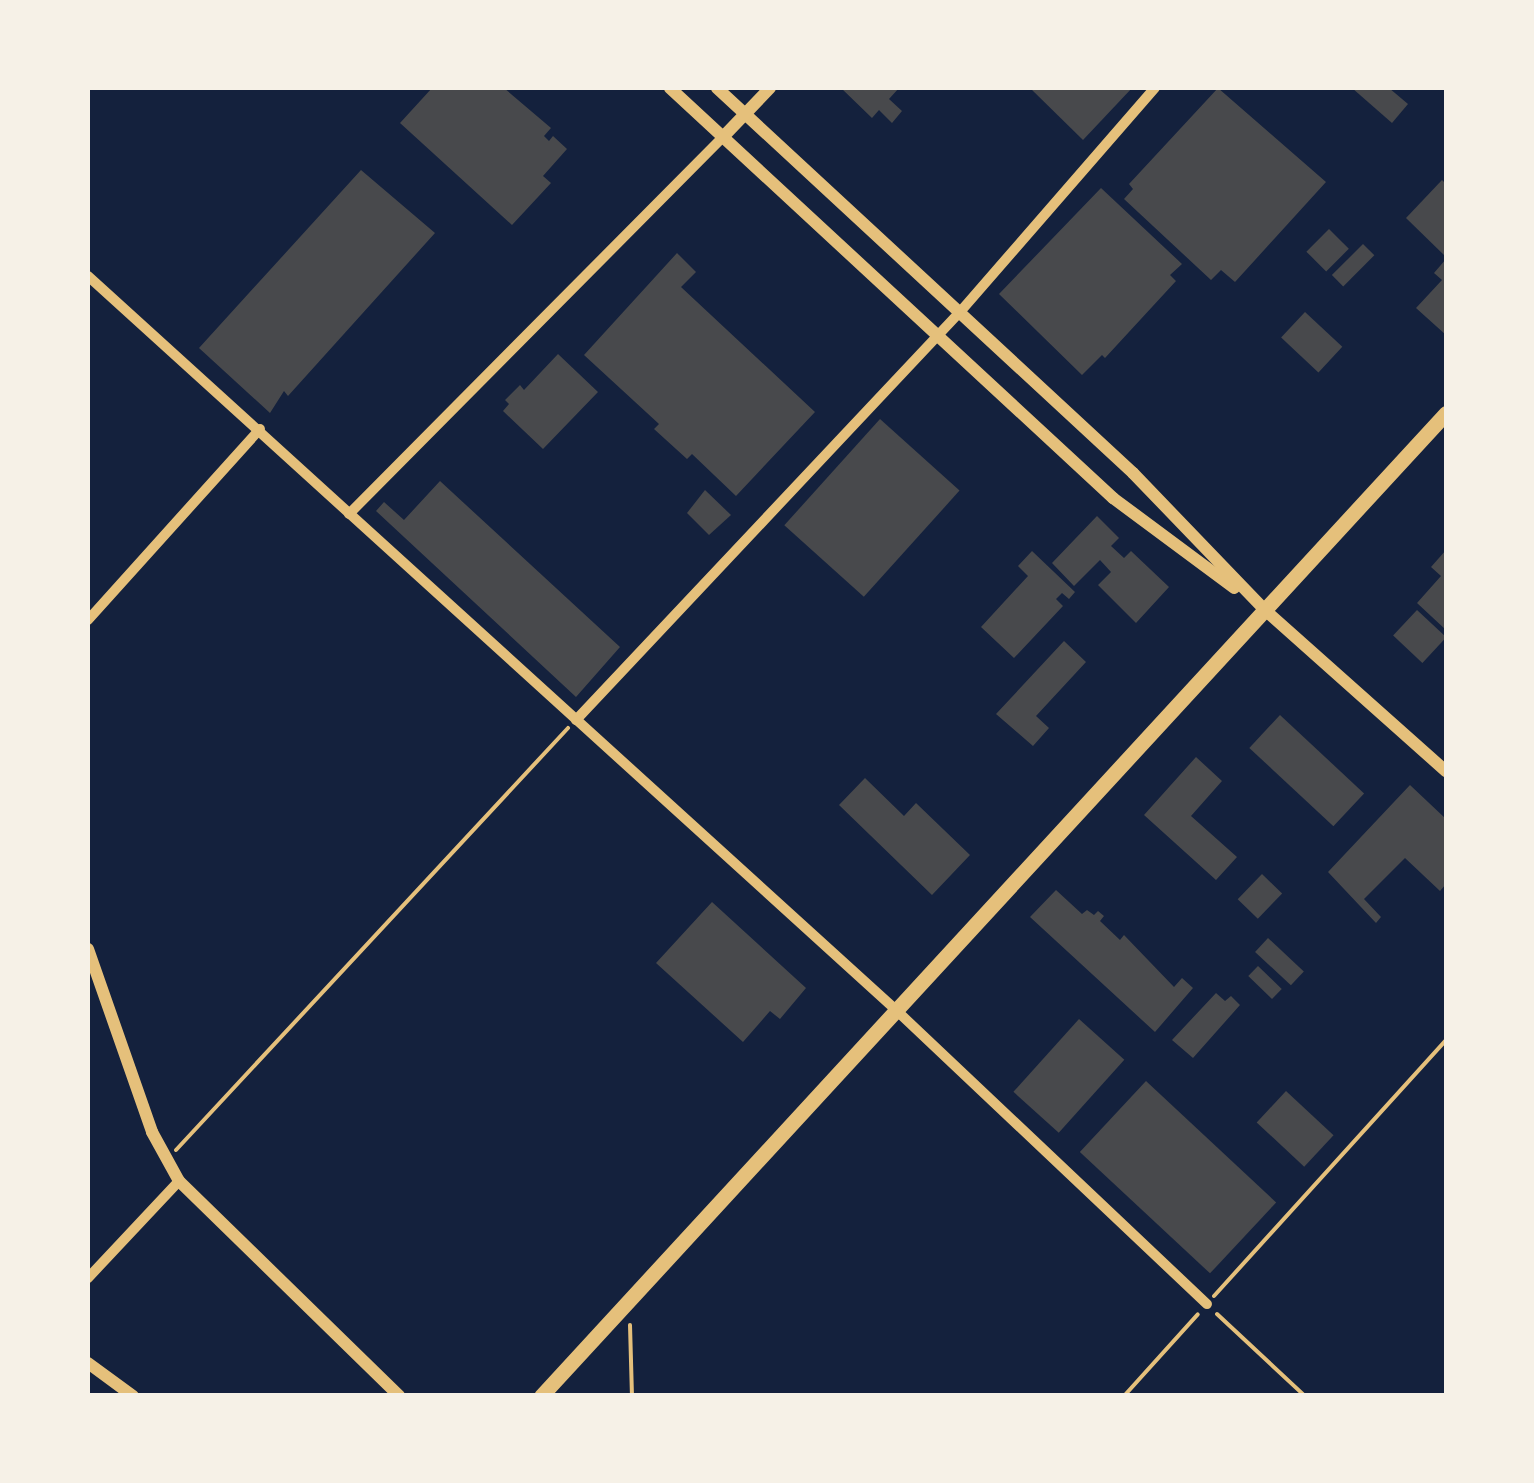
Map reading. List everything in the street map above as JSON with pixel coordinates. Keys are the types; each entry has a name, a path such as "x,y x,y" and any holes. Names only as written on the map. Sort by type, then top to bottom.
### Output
{"main road":[{"path":"541,1396 1446,414"}],"street":[{"path":"670,88 1113,498 1264,610 1446,771"},
{"path":"717,88 1134,473 1264,610"},
{"path":"349,514 770,88"},
{"path":"576,720 960,312 1155,88"},
{"path":"88,276 260,428 349,514 896,1010 1206,1304"},
{"path":"88,620 260,428"},
{"path":"88,949 138,1098 179,1182 398,1396"},
{"path":"88,1278 179,1182"},
{"path":"88,1363 133,1396"}],"path":[{"path":"166,1161 576,720"},
{"path":"1124,1396 1446,1040"},
{"path":"1206,1304 1305,1396"},
{"path":"620,1310 630,1319 632,1396"}],"building":[{"path":"432,88 504,88 551,128 544,136 549,141 553,136 567,149 543,176 551,183 512,225 400,123"},
{"path":"841,88 899,88 889,99 902,111 892,123 879,110 872,118"},
{"path":"1030,88 1132,88 1083,140"},
{"path":"1218,88 1326,182 1235,282 1221,270 1211,280 1124,199 1133,189 1129,184"},
{"path":"1352,88 1389,88 1408,104 1392,123"},
{"path":"361,170 435,233 288,396 284,391 270,413 199,348"},
{"path":"1442,180 1446,184 1446,257 1406,218"},
{"path":"1101,188 1182,264 1170,275 1176,281 1105,358 1102,355 1082,375 999,294"},
{"path":"1329,229 1349,249 1326,271 1306,252"},
{"path":"1363,244 1374,255 1343,286 1332,275"},
{"path":"677,253 696,272 681,287 815,412 736,496 692,454 687,459 654,429 659,424 584,355"},
{"path":"1446,259 1446,335 1416,308 1442,280 1434,273"},
{"path":"1305,312 1342,347 1318,372 1281,338"},
{"path":"558,354 598,392 543,449 503,411 509,404 505,400 520,385 524,390"},
{"path":"880,419 960,491 864,597 784,525"},
{"path":"440,481 620,647 576,697 376,511 384,502 404,520"},
{"path":"705,490 731,515 709,535 687,513"},
{"path":"1097,516 1119,538 1111,546 1124,558 1131,551 1169,587 1136,623 1098,585 1111,572 1100,560 1074,586 1052,563"},
{"path":"1446,550 1446,630 1417,603 1441,576 1431,567"},
{"path":"1032,551 1075,592 1069,599 1062,593 1056,599 1063,606 1014,658 981,627 1028,576 1018,566"},
{"path":"1417,610 1446,637 1422,663 1393,636"},
{"path":"1064,641 1086,662 1036,716 1049,728 1033,746 996,714"},
{"path":"1280,715 1364,793 1333,826 1249,748"},
{"path":"1196,757 1222,781 1191,816 1237,857 1216,880 1144,815"},
{"path":"865,778 904,816 916,803 970,855 932,895 839,805"},
{"path":"1410,785 1446,819 1446,884 1440,891 1405,858 1364,899 1381,917 1376,923 1328,872"},
{"path":"1262,874 1282,893 1258,919 1238,899"},
{"path":"1056,890 1082,914 1087,910 1094,915 1098,911 1104,916 1100,921 1120,940 1124,935 1174,987 1182,978 1193,988 1155,1032 1030,917"},
{"path":"712,902 806,988 780,1019 770,1011 743,1042 656,963"},
{"path":"1268,938 1304,971 1291,985 1255,952"},
{"path":"1258,966 1282,989 1272,999 1248,976"},
{"path":"1216,993 1225,1001 1231,996 1240,1005 1193,1058 1172,1040"},
{"path":"1079,1019 1124,1060 1059,1133 1013,1092"},
{"path":"1146,1081 1276,1202 1210,1273 1080,1152"},
{"path":"1286,1091 1334,1135 1304,1167 1257,1122"}]}
